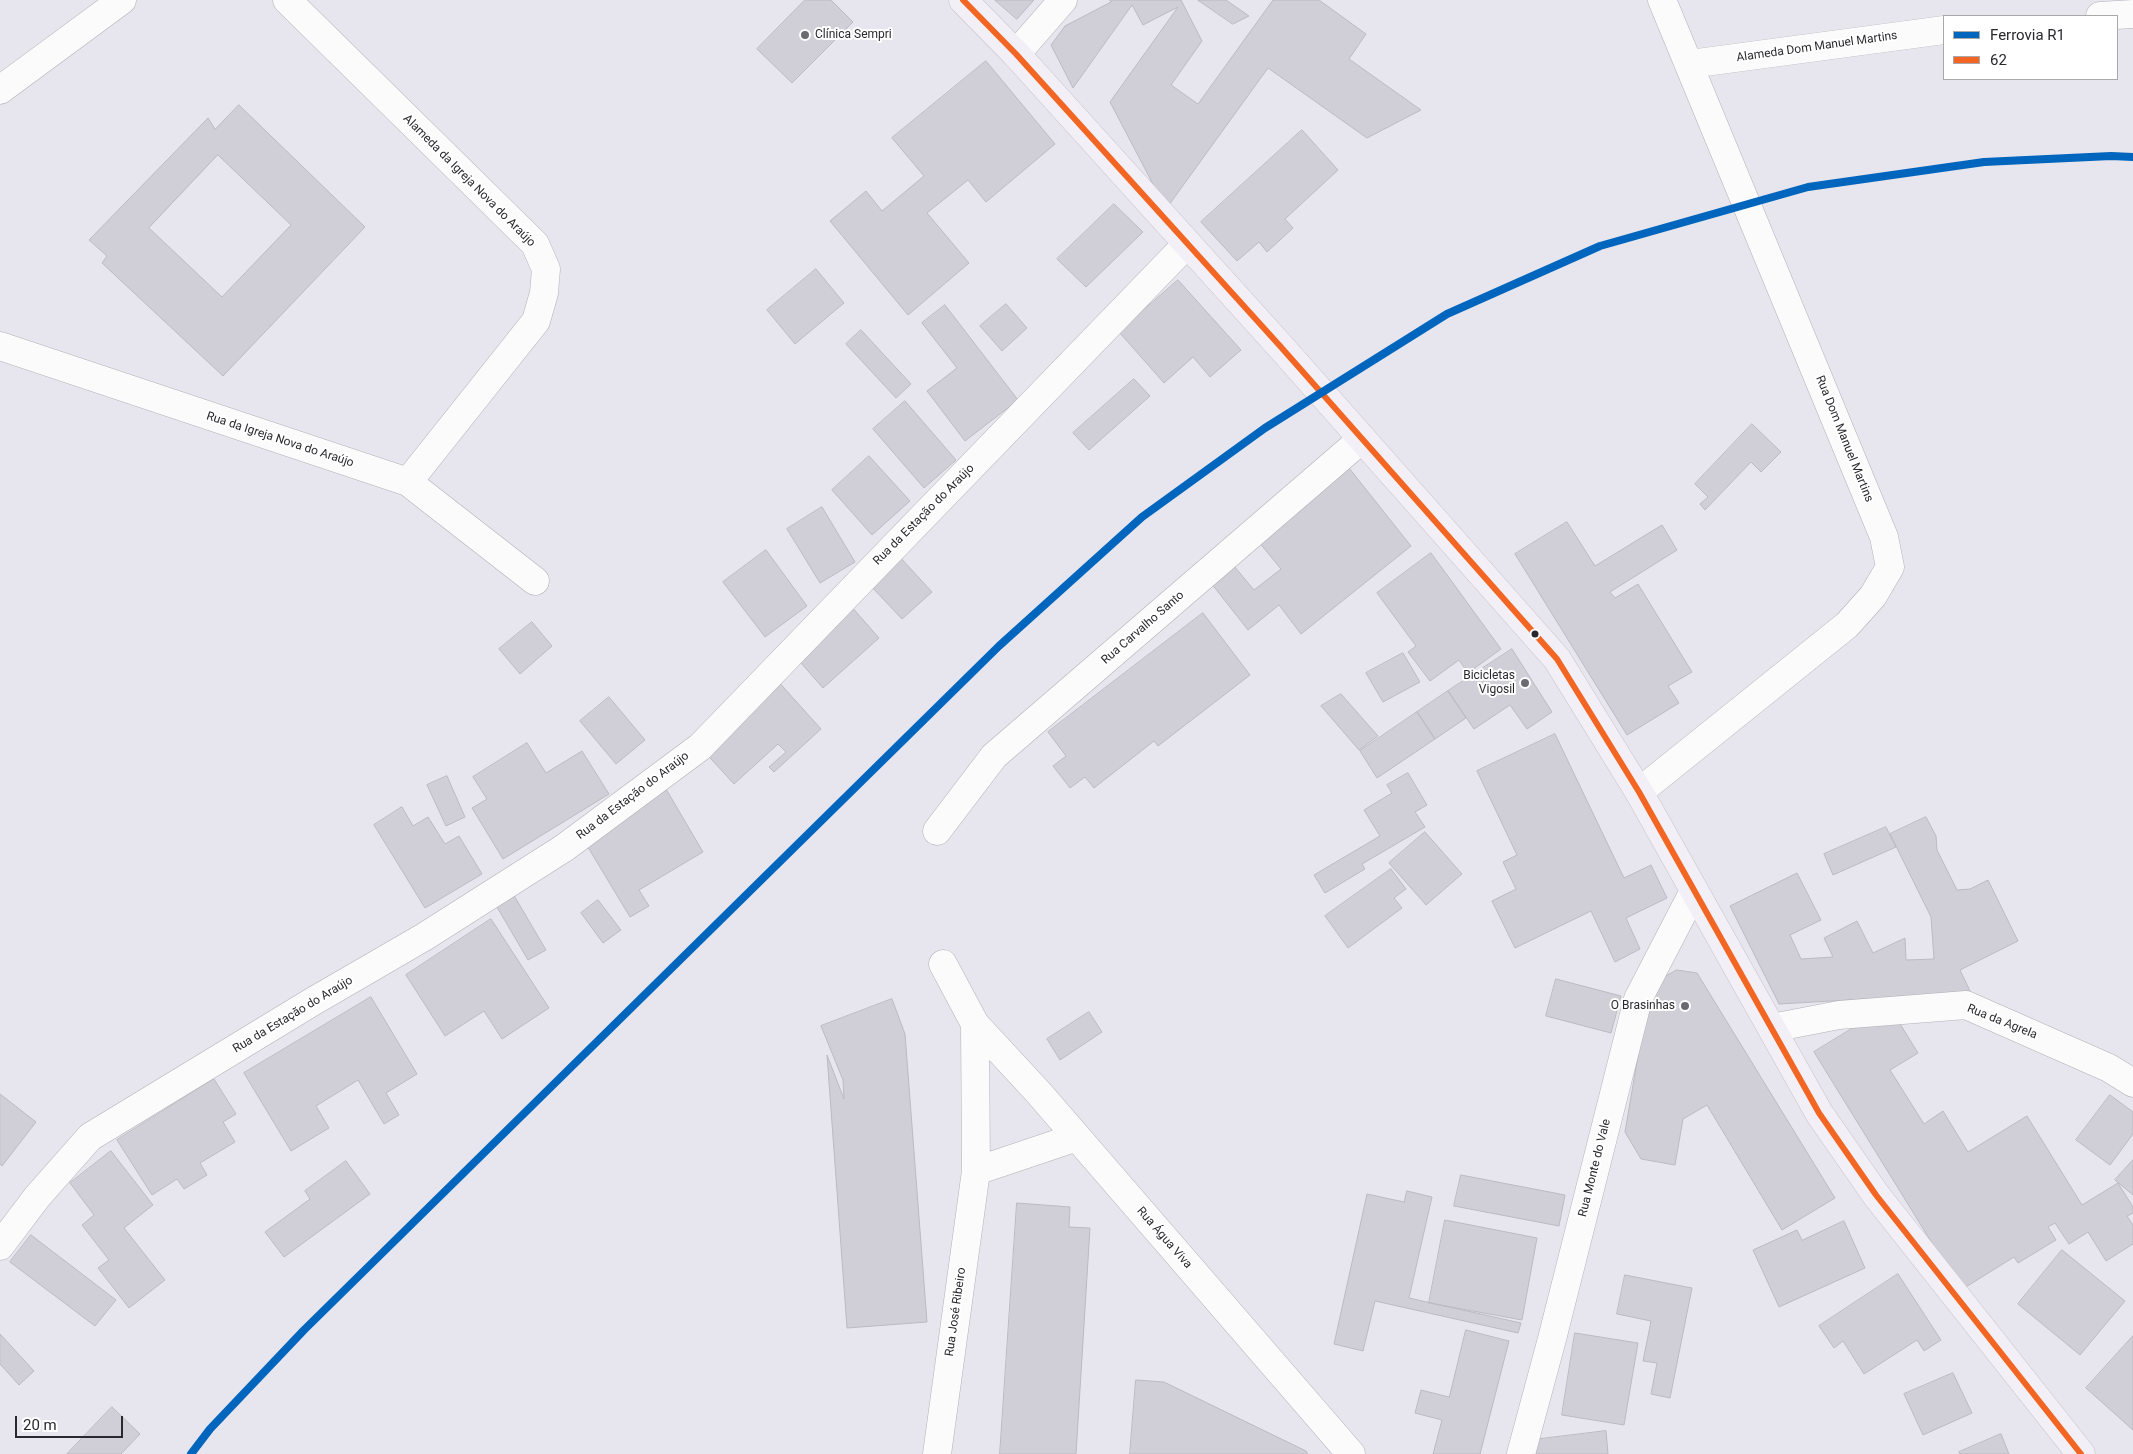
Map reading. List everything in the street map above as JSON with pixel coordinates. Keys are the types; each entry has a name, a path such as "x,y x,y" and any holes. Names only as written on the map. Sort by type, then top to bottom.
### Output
{"main road":[{"path":"963,0 1016,54 1280,346 1558,659 1639,792 1819,1113 1876,1195 2081,1454"}],"street":[{"path":"0,90 122,0"},
{"name":"Alameda da Igreja Nova do Araújo","path":"287,0 535,244 546,269 544,293 536,321 408,482"},
{"path":"1016,54 1063,0"},
{"name":"Rua Dom Manuel Martins","path":"1639,792 1848,625 1873,596 1890,567 1884,537 1662,0"},
{"path":"2116,15 2133,14"},
{"name":"Alameda Dom Manuel Martins","path":"1690,64 1943,30"},
{"name":"Rua da Estação do Araújo","path":"0,1246 37,1197 90,1137 312,1002 424,937 564,848 700,747 1187,244"},
{"name":"Rua da Igreja Nova do Araújo","path":"0,346 408,482 535,581"},
{"name":"Rua Carvalho Santo","path":"937,830 994,756 1354,430"},
{"name":"Rua Monte do Vale","path":"1521,1454 1638,999 1694,891"},
{"name":"Rua José Ribeiro","path":"937,1454 976,1171 975,1024 943,964"},
{"name":"Rua da Agrela","path":"1772,1028 1839,1015 1966,1005 2109,1068 2133,1083"},
{"name":"Rua Água Viva","path":"975,1024 1077,1137 1351,1454"},
{"path":"976,1171 1077,1137"}],"building":[{"name":"Clínica Sempri","path":"805,0 831,0 853,22 792,83 757,49"},
{"path":"995,0 1034,0 1017,19"},
{"path":"1110,0 1181,0 1202,41 1171,85 1198,104 1273,0 1319,0 1366,34 1349,59 1421,110 1367,138 1268,68 1166,209 1110,102 1178,7 1143,25 1132,5 1073,88 1051,45 1065,26 1111,2"},
{"path":"1198,0 1226,0 1249,16 1233,24"},
{"path":"986,61 1055,144 986,202 968,180 927,213 969,263 908,315 830,221 866,191 882,211 924,176 892,138"},
{"path":"239,105 365,227 223,376 102,263 107,256 89,240 208,118 215,129","holes":["218,155 291,225 222,297 149,228"]},
{"path":"1302,130 1338,170 1285,219 1293,228 1267,252 1259,242 1237,261 1201,222"},
{"path":"1114,204 1143,232 1086,287 1057,259"},
{"path":"816,269 844,303 795,344 767,310"},
{"path":"1178,280 1241,350 1210,377 1193,357 1164,383 1119,332"},
{"path":"1006,304 1027,328 1002,351 980,326"},
{"path":"945,305 1018,400 965,441 927,391 957,368 922,323"},
{"path":"861,330 911,384 896,398 846,344"},
{"path":"1134,379 1150,396 1089,450 1073,433"},
{"path":"905,401 956,460 924,488 873,429"},
{"path":"1752,424 1781,452 1761,472 1751,462 1705,510 1700,504 1708,497 1695,484"},
{"path":"869,456 910,501 872,535 832,490"},
{"path":"1349,468 1411,546 1301,634 1279,605 1248,630 1211,583 1234,566 1254,590 1281,569 1258,541"},
{"path":"822,507 855,562 820,583 787,529"},
{"path":"1567,522 1595,566 1662,525 1677,550 1610,592 1615,598 1638,584 1692,672 1668,686 1679,703 1627,735 1515,554"},
{"path":"766,550 807,606 765,637 723,582"},
{"path":"1431,553 1501,649 1468,673 1459,660 1430,681 1408,652 1416,646 1377,593"},
{"path":"898,555 932,592 902,619 868,583"},
{"path":"850,605 879,638 823,688 794,655"},
{"path":"1203,613 1250,675 1158,746 1154,741 1094,788 1085,777 1070,788 1053,766 1066,756 1048,732"},
{"path":"532,622 552,646 520,674 499,649"},
{"path":"1512,649 1552,712 1527,729 1510,705 1474,729 1448,691"},
{"path":"1403,653 1420,682 1383,702 1366,673"},
{"path":"776,679 821,729 774,772 769,767 786,752 778,744 734,784 701,748"},
{"path":"1448,691 1466,718 1435,739 1417,712"},
{"path":"1341,694 1378,736 1359,750 1321,706"},
{"path":"609,697 645,740 616,764 580,721"},
{"path":"1417,712 1435,739 1377,778 1360,751"},
{"path":"1555,734 1624,878 1651,865 1667,898 1626,918 1640,949 1615,962 1591,911 1515,948 1492,901 1516,889 1503,862 1517,855 1477,771"},
{"path":"527,743 546,773 582,751 609,794 503,859 472,808 487,799 473,777"},
{"path":"1408,773 1427,805 1415,812 1425,827 1362,864 1365,869 1325,893 1314,875 1380,836 1364,810 1392,793 1387,785"},
{"path":"447,776 465,817 446,826 427,785"},
{"path":"666,789 703,852 639,890 649,906 630,917 583,839"},
{"path":"402,807 413,826 428,817 445,844 459,836 482,874 425,908 374,825"},
{"path":"1926,817 1936,836 1937,850 1957,890 1970,889 1988,880 2018,941 1960,970 1971,993 1779,1004 1730,906 1797,873 1821,920 1790,935 1801,959 1833,957 1824,938 1857,921 1873,953 1905,938 1906,960 1934,959 1931,917 1890,834"},
{"path":"1886,827 1896,847 1833,875 1824,854"},
{"path":"1425,832 1462,874 1426,905 1389,863"},
{"path":"1391,869 1406,889 1394,898 1402,908 1348,948 1325,916"},
{"path":"512,892 546,950 528,960 494,902"},
{"path":"598,900 621,930 603,943 581,913"},
{"path":"491,919 549,1008 502,1039 484,1011 445,1036 406,975"},
{"path":"1677,970 1697,973 1835,1198 1782,1230 1707,1105 1683,1119 1675,1165 1641,1159 1625,1132 1650,985"},
{"path":"1556,979 1621,996 1611,1033 1546,1016"},
{"path":"371,997 417,1074 386,1093 399,1115 384,1124 358,1080 316,1106 329,1128 291,1151 244,1073"},
{"path":"892,999 905,1034 927,1322 847,1328 827,1055 844,1099 843,1080 821,1026"},
{"path":"1889,1006 1918,1053 1890,1070 1924,1124 1943,1111 1968,1152 2027,1116 2082,1205 2118,1183 2133,1207 2133,1213 2127,1216 2133,1225 2133,1244 2106,1261 2088,1232 2069,1244 2055,1223 2048,1227 2056,1240 2018,1263 2014,1257 1961,1290 1814,1052"},
{"path":"1089,1012 1102,1032 1060,1060 1047,1039"},
{"path":"214,1079 236,1114 223,1122 235,1142 200,1163 207,1175 184,1189 177,1179 152,1195 117,1140"},
{"path":"0,1094 36,1122 2,1166 0,1164"},
{"path":"2110,1095 2133,1112 2133,1134 2110,1165 2076,1140"},
{"path":"111,1151 153,1205 124,1228 165,1280 129,1308 98,1268 109,1260 82,1225 94,1215 70,1183"},
{"path":"2133,1160 2133,1195 2115,1180"},
{"path":"346,1161 370,1194 284,1257 265,1232 310,1199 305,1191"},
{"path":"1461,1175 1565,1195 1559,1226 1454,1206"},
{"path":"1407,1191 1432,1197 1409,1298 1521,1323 1518,1333 1375,1301 1363,1351 1334,1344 1367,1194 1404,1202"},
{"path":"1017,1203 1070,1207 1069,1227 1090,1228 1076,1454 1000,1454"},
{"path":"1445,1220 1537,1238 1522,1320 1429,1303"},
{"path":"1844,1221 1865,1268 1779,1307 1753,1250 1797,1230 1802,1240"},
{"path":"31,1235 116,1300 95,1326 10,1262"},
{"path":"2062,1250 2125,1301 2080,1355 2018,1304"},
{"path":"1898,1274 1941,1340 1924,1351 1917,1340 1864,1374 1843,1341 1834,1348 1819,1326"},
{"path":"1625,1275 1692,1288 1670,1398 1651,1394 1657,1363 1643,1361 1651,1321 1617,1314"},
{"path":"1466,1330 1509,1341 1480,1454 1433,1454 1442,1420 1415,1413 1421,1390 1449,1397"},
{"path":"1575,1333 1638,1343 1624,1425 1562,1415"},
{"path":"0,1334 34,1371 19,1385 0,1364"},
{"path":"2133,1336 2133,1430 2086,1388"},
{"path":"1953,1373 1972,1413 1923,1435 1904,1394"},
{"path":"1136,1380 1164,1382 1306,1451 1308,1454 1130,1454"},
{"path":"112,1407 140,1434 121,1454 67,1454"},
{"path":"1606,1431 1608,1454 1525,1454 1524,1441"},
{"path":"2001,1434 2009,1454 1960,1454 1959,1452"}],"rail line":[{"name":"R1","path":"191,1454 210,1429 304,1330 999,646 1142,517 1265,428 1447,314 1600,246 1808,187 1984,162 2111,156 2133,157"}],"transit line":[{"name":"62","path":"963,0 1016,54 1280,346 1557,659 1639,792 1819,1113 1876,1195 2081,1454"}],"place":[{"name":"Clínica Sempri","path":"805,35"},
{"name":"Bicicletas Vigosil","path":"1525,683"},
{"name":"O Brasinhas","path":"1685,1006"}]}
